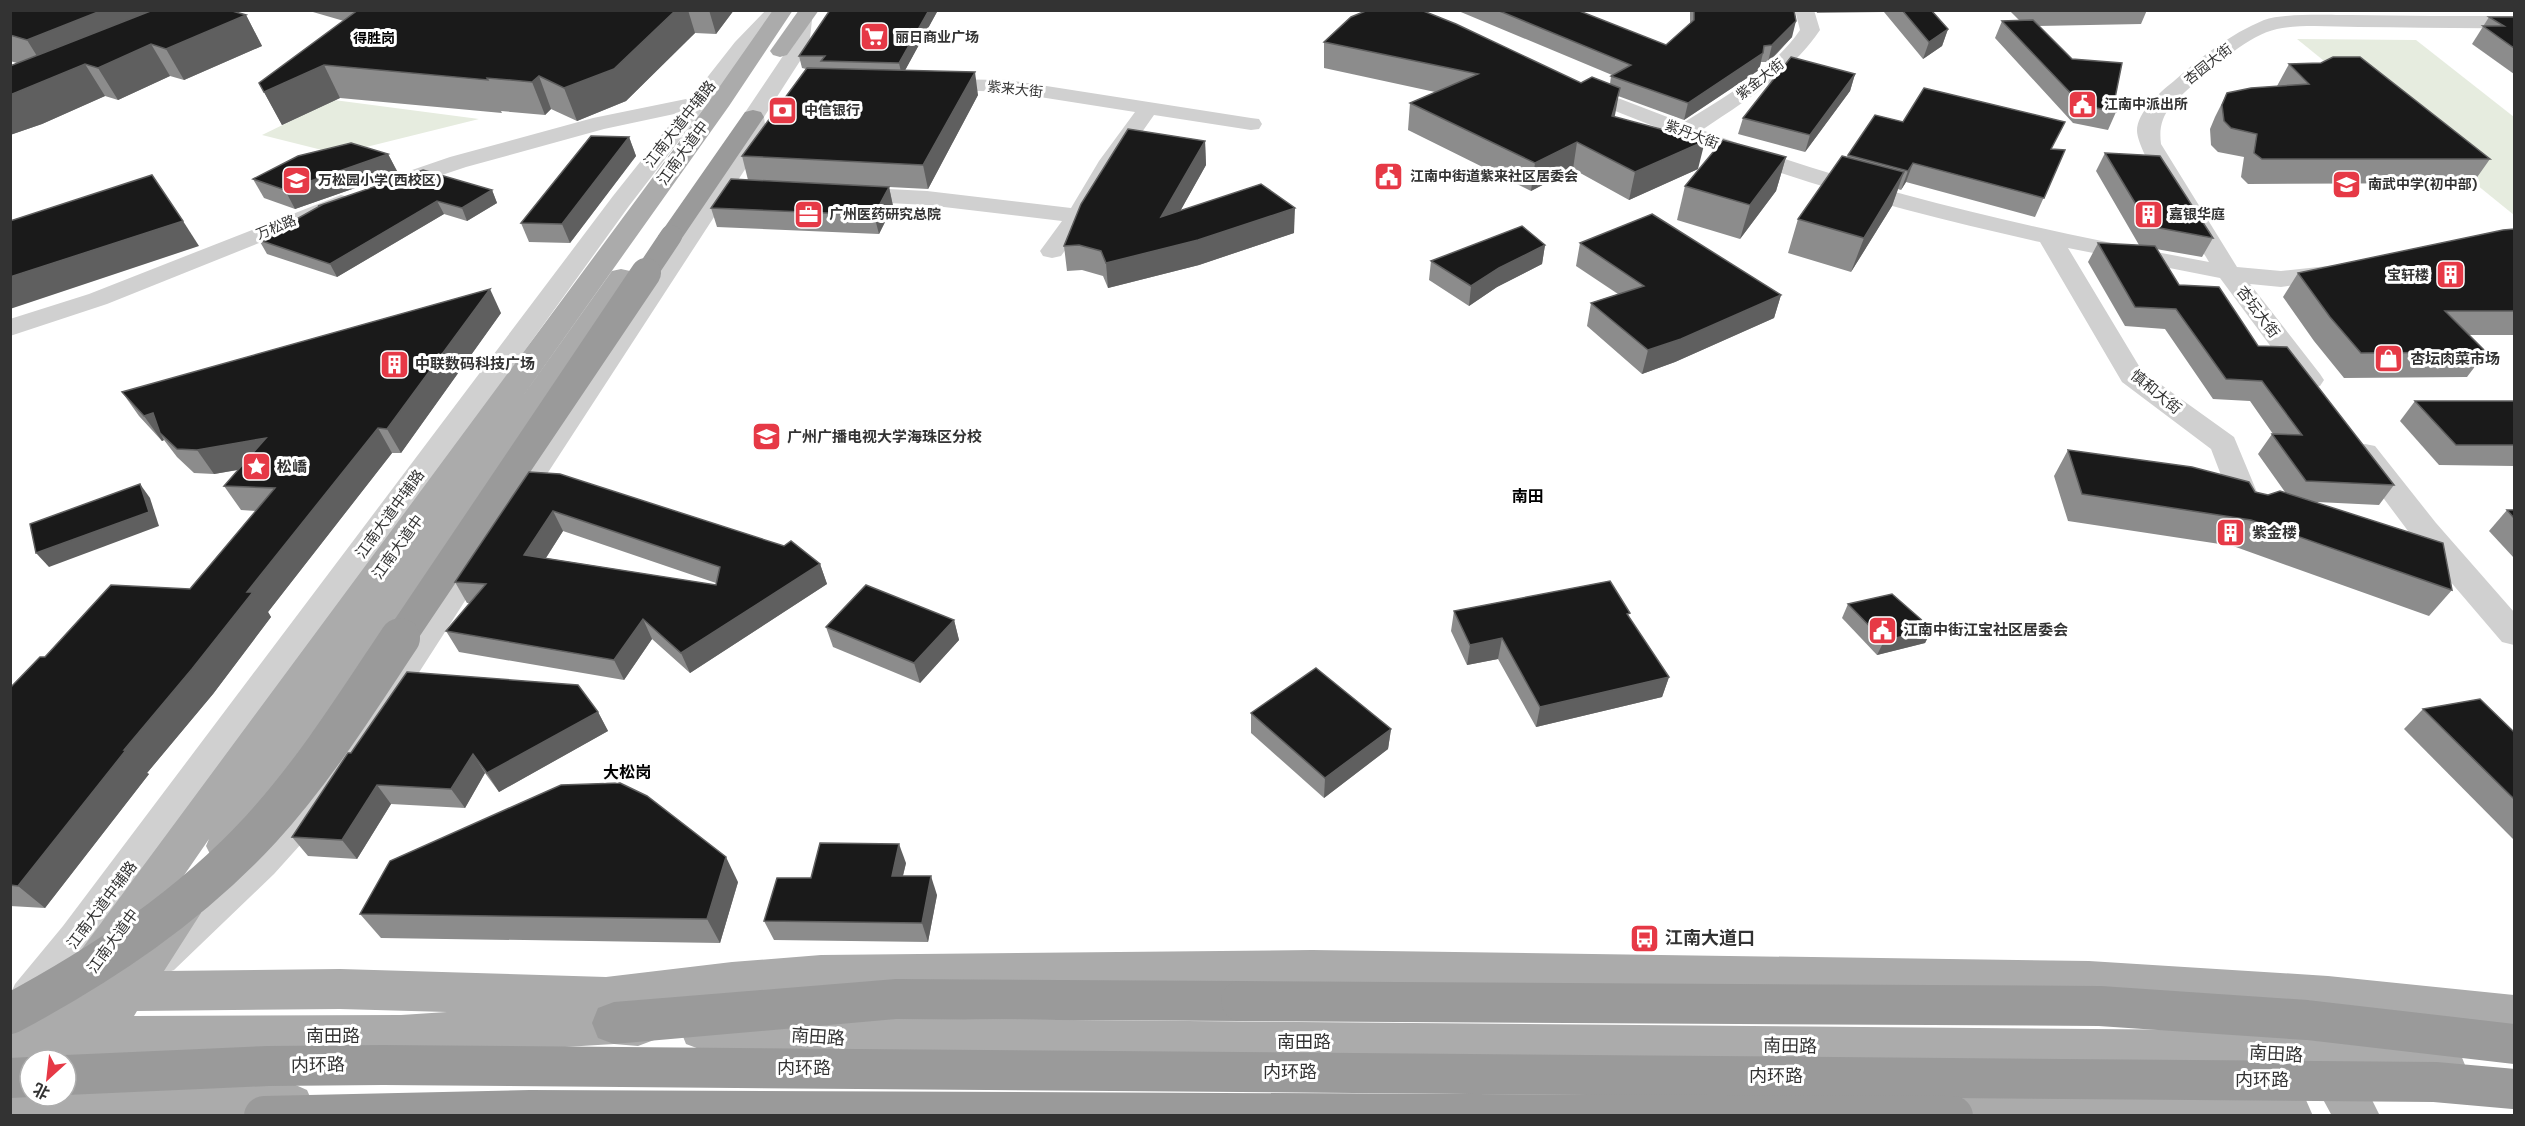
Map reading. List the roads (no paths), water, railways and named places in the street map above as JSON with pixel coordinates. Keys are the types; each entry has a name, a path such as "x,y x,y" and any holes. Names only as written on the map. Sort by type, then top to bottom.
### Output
{"highway":[{"path":"44,1048 73,980 130,942 210,880 255,836 312,765 671,237 726,109"},
{"path":"614,1023 896,999 2100,1006 2307,1020 2514,1044"},
{"name":"内环路","path":"78,1073 268,1066 395,1065 2435,1082 2514,1089"},
{"path":"264,1116 530,1110 1953,1116"}],"main road":[{"name":"江南大道中","path":"76,1048 94,1037 793,13"},
{"name":"江南大道中","path":"48,1048 215,775 567,293 726,109"},
{"path":"125,991 340,989 606,997 732,981 821,975 1312,970 2089,981 2340,997 2514,1016"},
{"path":"1569,1044 1621,975"},
{"path":"2089,981 2213,1051"},
{"path":"2189,986 2323,1056 2357,1116"},
{"path":"427,992 614,1023"},
{"name":"南田路","path":"94,1037 401,1036 614,1023 851,1039 2213,1051 2323,1056 2514,1072"},
{"path":"78,1079 452,1110 766,1111 1555,1107 2290,1116"}],"street":[{"name":"紫金大街","path":"1684,132 1748,90 1803,44 1810,30 1804,10"},
{"path":"2254,10 2272,24 2327,21 2514,22"},
{"path":"726,109 776,82 799,47 793,13"},
{"name":"杏园大街","path":"2229,273 2163,168 2150,144 2148,129 2158,107 2169,95 2238,40 2272,24"},
{"name":"紫丹大街","path":"1554,80 1684,132 1776,164 1840,183 2048,235 2229,273"},
{"path":"776,82 801,82"},
{"name":"紫来大街","path":"917,84 1008,86 1251,124"},
{"path":"1052,251 1078,216 1110,161 1149,108"},
{"path":"125,991 260,862 315,803 734,189 756,126 726,109"},
{"name":"万松路","path":"10,328 98,299 316,211 458,162 726,109"},
{"path":"825,193 927,198 1078,216"},
{"name":"慎和大街","path":"2048,235 2132,376 2224,444 2249,509"},
{"name":"杏坛大街","path":"2229,273 2281,279 2357,268"},
{"name":"杏坛大街","path":"2229,273 2327,403"},
{"path":"2347,429 2425,531 2514,633"}],"place":[{"name":"丽日商业广场","path":"874,37"},
{"name":"江南中派出所","path":"2083,104"},
{"name":"中信银行","path":"783,110"},
{"name":"江南中街道紫来社区居委会","path":"1389,176"},
{"name":"万松园小学(西校区)","path":"297,180"},
{"name":"南武中学(初中部)","path":"2347,184"},
{"name":"广州医药研究总院","path":"808,214"},
{"name":"嘉银华庭","path":"2148,214"},
{"name":"宝轩楼","path":"2450,275"},
{"name":"杏坛肉菜市场","path":"2389,359"},
{"name":"中联数码科技广场","path":"394,364"},
{"name":"广州广播电视大学海珠区分校","path":"766,437"},
{"name":"松嶠","path":"256,467"},
{"name":"紫金楼","path":"2231,533"},
{"name":"江南中街江宝社区居委会","path":"1882,630"},
{"name":"江南大道口","path":"1644,938"}],"district":[{"name":"得胜岗","path":"374,38"},
{"name":"南田","path":"1528,496"},
{"name":"大松岗","path":"627,772"}]}
